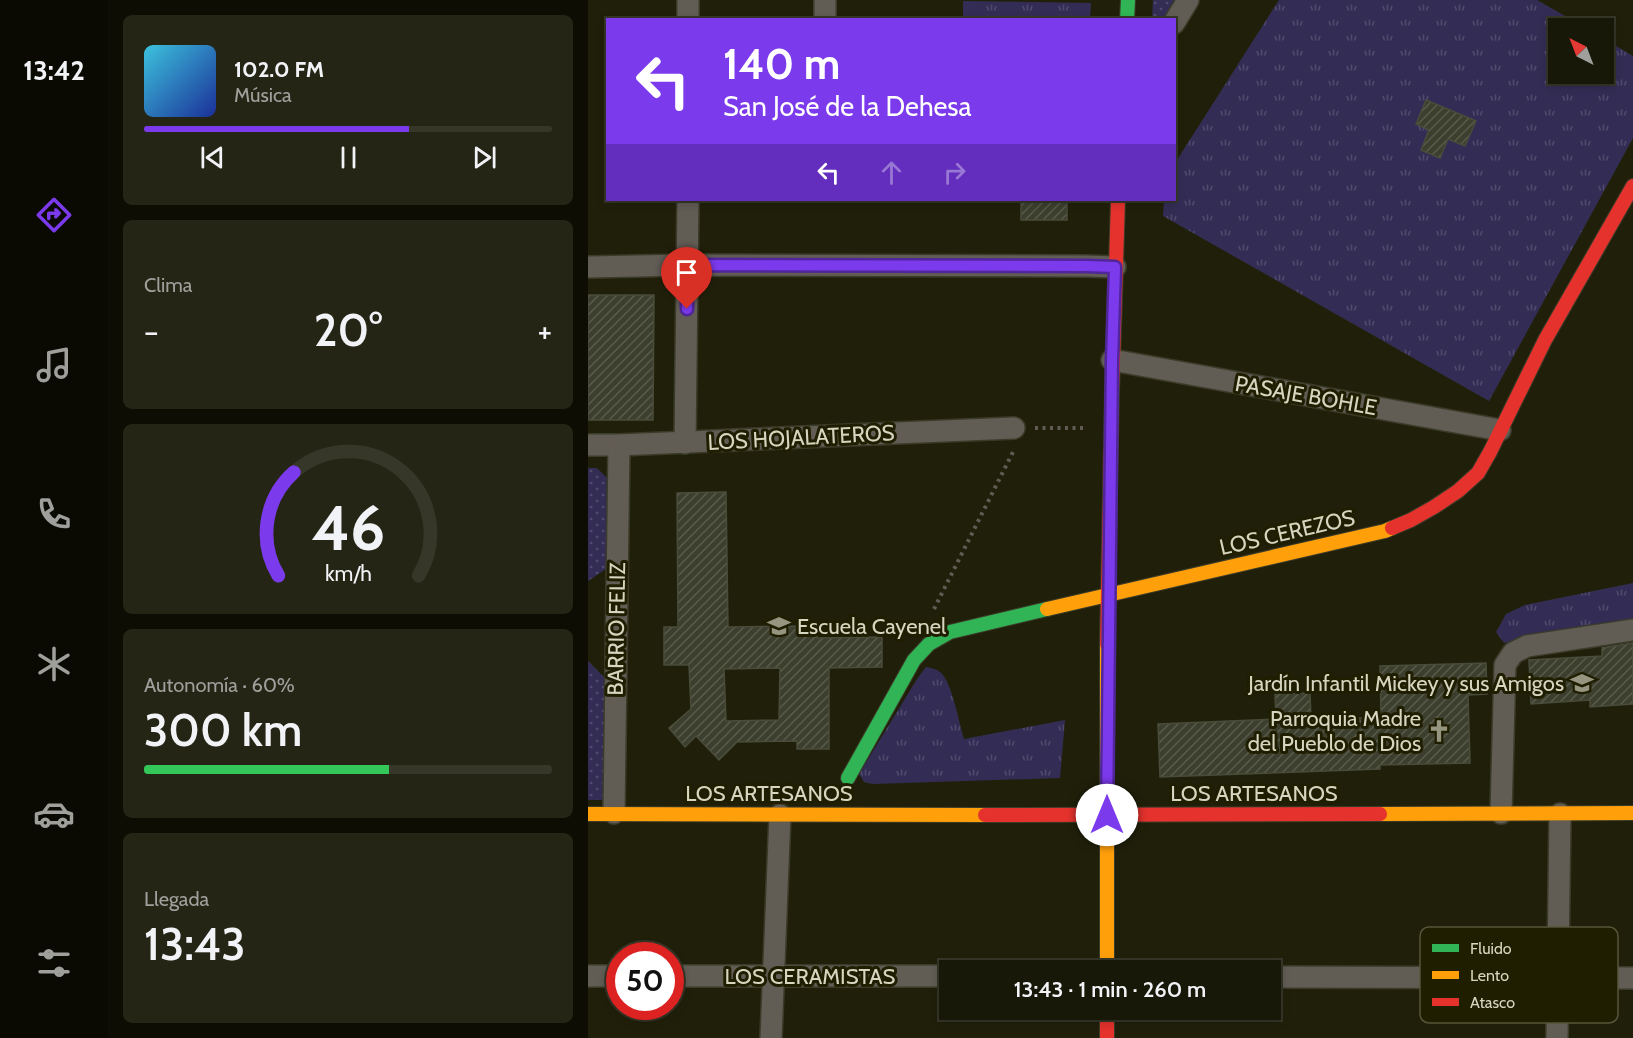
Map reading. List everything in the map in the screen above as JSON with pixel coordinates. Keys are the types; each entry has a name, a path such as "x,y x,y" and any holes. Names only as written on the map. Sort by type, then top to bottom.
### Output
{"street":[{"path":"688,0 688,18"},
{"path":"825,0 825,18"},
{"path":"1127,18 1128,0"},
{"path":"1176,20 1188,0"},
{"name":"LOS CEREZOS","path":"848,778 914,660 929,644 950,632 1385,531 1411,520 1458,491 1478,472 1490,452 1545,340 1633,186"},
{"path":"685,443 688,201"},
{"path":"1107,960 1108,595 1112,360 1118,201"},
{"path":"588,267 687,265 1115,267"},
{"name":"PASAJE BOHLE","path":"1112,360 1500,430"},
{"name":"LOS HOJALATEROS","path":"588,445 685,443 1019,428"},
{"name":"BARRIO FELIZ","path":"614,813 619,445"},
{"path":"1501,813 1505,665 1513,653 1527,646 1633,630"},
{"name":"LOS ARTESANOS","path":"588,814 1633,813"},
{"path":"1559,927 1560,814"},
{"path":"771,1038 780,815"},
{"path":"588,976 606,976"},
{"name":"LOS CERAMISTAS","path":"684,976 939,976"},
{"path":"1281,977 1420,978"},
{"path":"1107,1020 1107,1038"},
{"path":"1557,1023 1557,1038"}],"path":[{"path":"929,644 927,633 930,617 1019,428 1083,428"}],"green space":[{"path":"1153,0 1184,0 1173,18 1152,18"},
{"path":"1279,0 1537,0 1568,18 1548,18 1548,84 1614,84 1614,45 1633,56 1633,138 1489,401 1163,216 1164,201 1176,201 1176,161"},
{"path":"963,1 1091,3 1090,18 963,18"},
{"path":"588,468 597,468 607,478 606,569 588,581"},
{"path":"1633,583 1633,623 1504,643 1496,632 1506,614 1525,605"},
{"path":"588,661 605,678 603,800 588,800"},
{"path":"926,667 938,671 948,684 964,739 1065,720 1060,778 873,784 864,782 859,774"}],"building":[{"path":"1426,100 1476,121 1465,146 1448,139 1440,158 1421,150 1429,130 1416,124"},
{"path":"1021,201 1067,201 1067,220 1021,220"},
{"path":"588,295 654,295 653,420 588,420"},
{"path":"726,492 728,627 817,626 817,638 882,637 882,667 829,668 829,749 797,749 797,741 737,742 719,760 696,736 685,747 669,728 691,709 689,665 664,665 664,627 678,627 677,493","holes":["780,668 779,720 726,721 724,669"]},
{"name":"Jardín Infantil Mickey y sus Amigos","path":"1633,643 1633,704 1590,707 1590,700 1531,704 1529,660 1602,656 1602,648"},
{"path":"1486,663 1487,694 1468,695 1470,763 1380,765 1380,769 1160,777 1158,724 1276,719 1275,694 1310,693 1311,720 1381,717 1380,666"}],"traffic: fast":[{"path":"1127,18 1128,0"},
{"path":"848,778 914,660 929,644 950,632 1047,609"}],"traffic: slow":[{"path":"1047,609 1392,528"},
{"path":"1107,644 1107,960"},
{"path":"1380,814 1633,813"},
{"path":"588,814 985,815"}],"traffic: jam":[{"path":"1392,528 1434,507 1458,491 1478,473 1545,340 1633,186"},
{"path":"1107,644 1118,201"},
{"path":"985,815 1380,814"},
{"path":"1107,1020 1107,1038"}],"place":[{"name":"Escuela Cayenel","path":"779,626"},
{"name":"Jardín Infantil Mickey y sus Amigos","path":"1582,683"},
{"name":"Parroquia Madre del Pueblo de Dios","path":"1439,731"}],"route":[{"path":"687,309 687,265 1115,267 1108,595 1107,815"}]}
